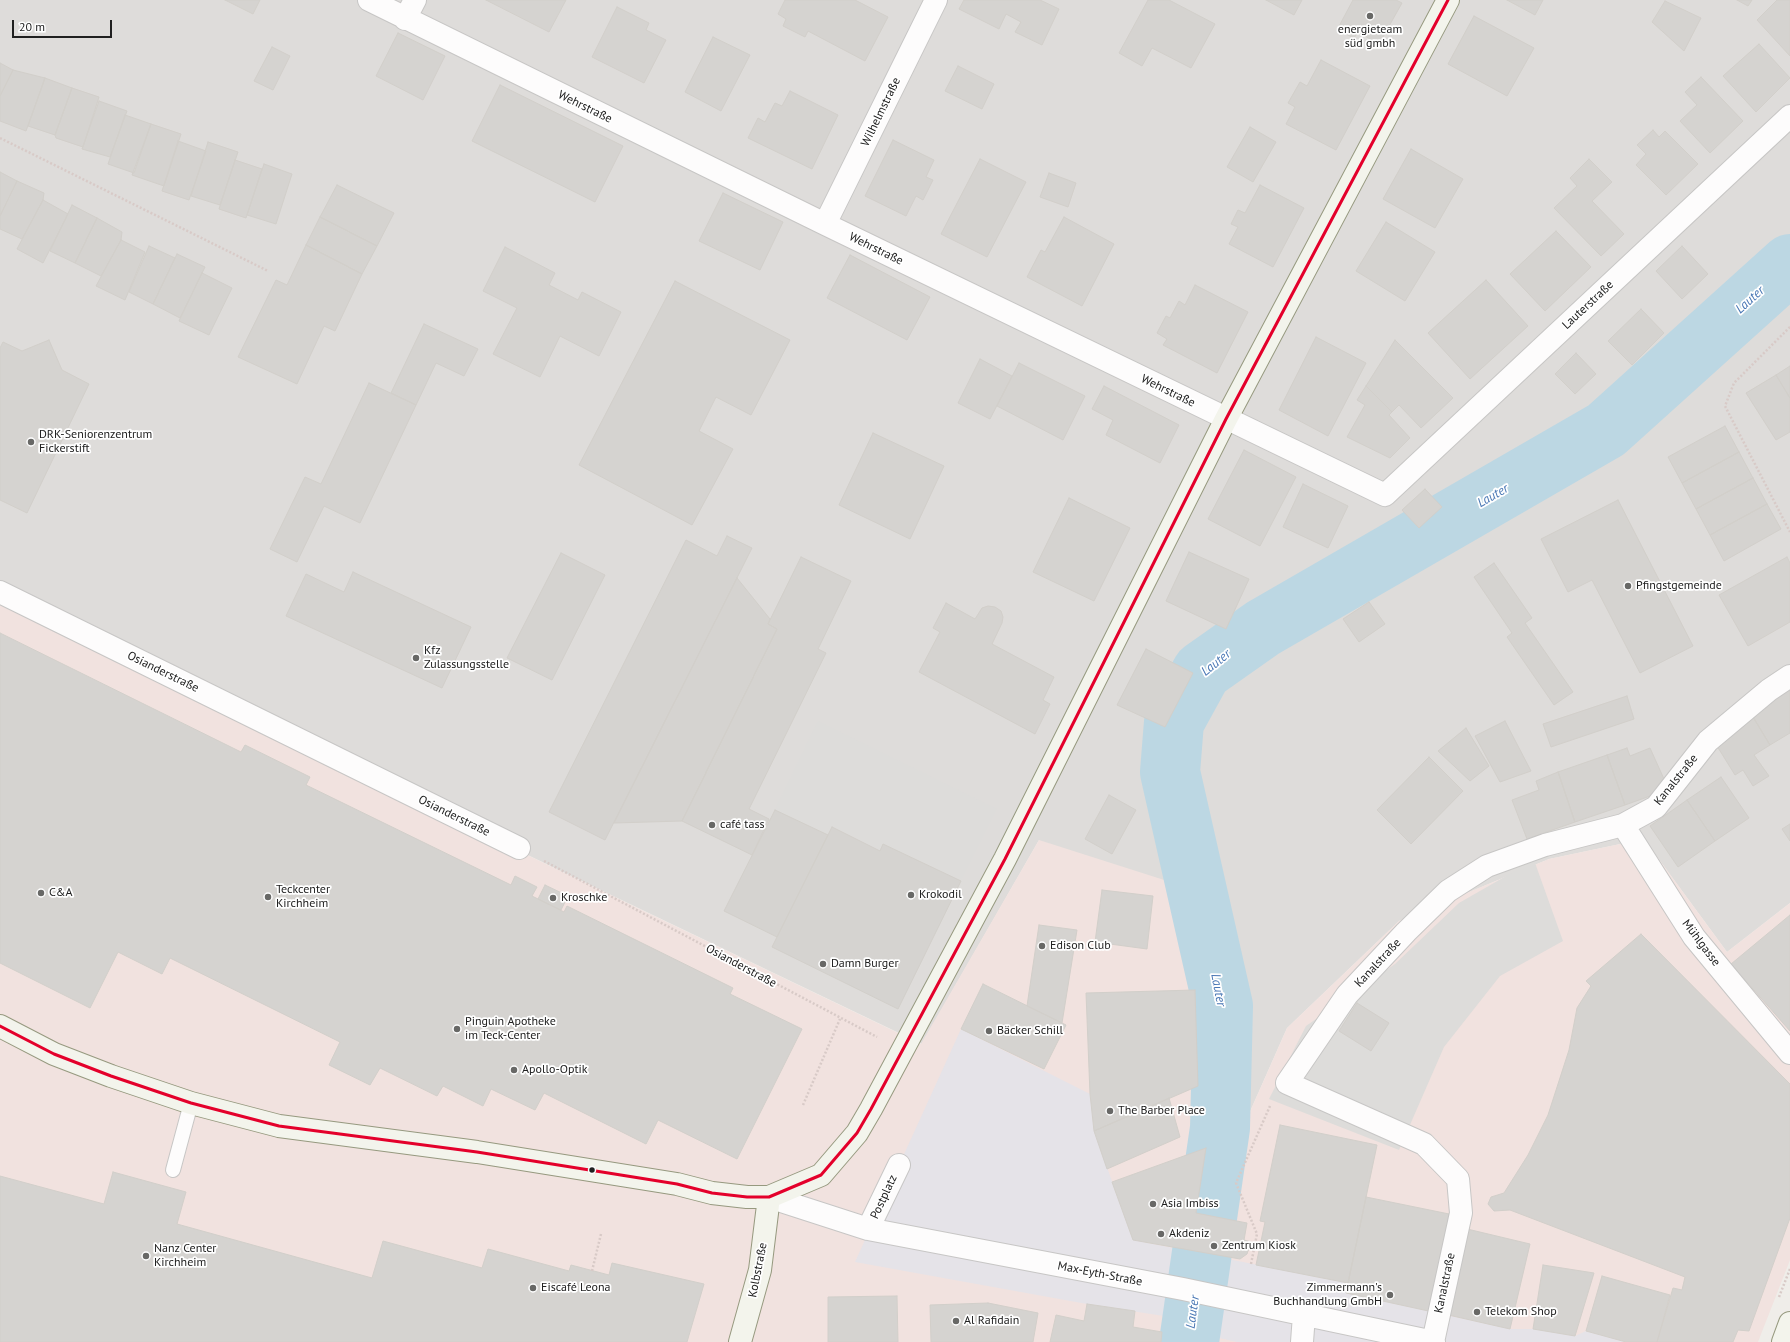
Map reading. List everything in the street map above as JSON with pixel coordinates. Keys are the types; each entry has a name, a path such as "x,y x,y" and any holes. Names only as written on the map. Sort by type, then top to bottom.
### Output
{"main road":[{"path":"0,1026 61,1057 111,1076 191,1103 279,1126 531,1160 677,1184 712,1193 747,1197 769,1197 821,1176 857,1133 1005,859 1226,419 1448,0"},
{"name":"Kolbstraße","path":"740,1342 760,1270 769,1197"},
{"path":"1783,1342 1790,1323"}],"street":[{"name":"Wehrstraße","path":"369,0 410,9 825,224 1385,495"},
{"name":"Wilhelmstraße","path":"825,224 936,0"},
{"name":"Lauterstraße","path":"1385,495 1790,116"},
{"name":"Osianderstraße","path":"0,592 519,848"},
{"name":"Kanalstraße","path":"1434,1342 1460,1213 1458,1179 1424,1144 1287,1083 1347,995 1406,932 1448,891 1494,863 1544,845 1623,825 1656,807 1708,741 1769,690 1790,676"},
{"name":"Mühlgasse","path":"1623,825 1694,937 1790,1053"},
{"name":"Postplatz","path":"868,1229 899,1165"},
{"name":"Max-Eyth-Straße","path":"769,1197 868,1229 1183,1289 1434,1342"},
{"path":"1302,1342 1304,1315"}],"lane":[{"path":"173,1170 191,1103"}],"path":[{"path":"0,138 268,271"},
{"path":"1790,327 1734,383 1725,406 1790,532"},
{"name":"Osianderstraße","path":"519,848 840,1019 902,1050"},
{"path":"803,1105 840,1019"},
{"path":"1251,1264 1257,1234 1236,1183 1268,1110 1287,1083"},
{"path":"592,1270 601,1234"}],"shaded area":[{"path":"0,0 1790,0 1790,903 1727,952 1644,839 1549,859 1399,921 1287,1028 1233,1150 1200,1140 1208,983 1039,840 922,1044 0,602"},
{"path":"0,602 921,1044 1039,840 1183,886 1208,983 1200,1140 1233,1150 1287,1028 1399,921 1549,859 1644,839 1727,952 1790,903 1790,1260 1758,1342 0,1342"},
{"path":"818,721 997,809 961,881 883,844 880,851 832,827 828,835 775,810"},
{"path":"1534,860 1563,941 1500,976 1444,1047 1399,1150 1269,1099 1306,1026 1395,964 1459,903"},
{"path":"961,1029 1090,1094 1094,1131 1133,1240 1348,1283 1346,1293 1510,1329 1533,1329 1575,1336 1586,1331 1626,1342 1237,1342 1175,1328 1170,1317 1087,1304 855,1262"}],"building":[{"path":"225,0 260,0 253,14"},
{"path":"486,0 566,0 549,32"},
{"path":"785,0 855,0 888,17 865,61 808,31 805,37 783,26 786,19 778,14"},
{"path":"964,0 1040,0 1059,9 1042,45 1015,32 1021,22 1006,14 999,29 959,9"},
{"path":"1148,0 1169,0 1215,24 1191,68 1152,48 1142,66 1119,53"},
{"path":"1266,0 1302,0 1294,15"},
{"name":"energieteam süd gmbh","path":"1353,0 1396,0 1402,3 1379,44 1358,32 1354,38 1337,30"},
{"path":"1507,0 1543,0 1535,15"},
{"path":"1737,0 1752,0 1748,6"},
{"path":"1777,0 1790,0 1790,56 1757,20"},
{"path":"1665,1 1701,18 1684,51 1652,22"},
{"path":"617,7 649,23 646,30 666,40 644,83 592,57"},
{"path":"1474,16 1534,48 1507,96 1448,64"},
{"path":"398,33 445,56 423,100 376,76"},
{"path":"713,37 750,55 721,111 685,92"},
{"path":"1759,44 1790,78 1756,112 1723,76"},
{"path":"272,47 290,56 273,90 254,81"},
{"path":"1321,60 1370,86 1336,150 1286,124 1295,107 1288,103 1300,82 1307,86"},
{"path":"0,63 13,70 0,96"},
{"path":"958,66 994,84 982,109 945,91"},
{"path":"13,70 45,78 26,131 0,121 0,96"},
{"path":"1701,77 1743,121 1710,153 1680,121 1697,105 1685,92"},
{"path":"45,78 72,88 55,135 28,126"},
{"path":"500,85 623,146 595,202 472,141"},
{"path":"72,88 99,97 83,147 56,138 55,135"},
{"path":"790,91 838,115 812,169 748,138 758,118 765,122 775,103 782,106"},
{"path":"99,101 127,111 110,157 82,149"},
{"path":"125,115 151,124 134,173 108,164"},
{"path":"151,124 181,134 164,186 132,175"},
{"path":"1250,127 1276,142 1253,182 1227,167"},
{"path":"1653,130 1659,137 1665,131 1698,164 1666,195 1636,165 1646,154 1637,145"},
{"path":"893,140 934,160 926,177 933,180 923,200 916,196 906,216 865,196"},
{"path":"178,141 206,151 189,200 162,191"},
{"path":"208,142 238,152 220,205 191,196"},
{"path":"1411,149 1463,179 1435,228 1383,199"},
{"path":"980,159 1026,182 987,257 941,234"},
{"path":"1589,159 1612,182 1592,201 1624,234 1601,256 1554,208 1577,186 1570,178"},
{"path":"235,160 262,169 246,218 219,209"},
{"path":"264,164 292,174 276,224 247,215"},
{"path":"0,172 17,181 0,216"},
{"path":"1049,173 1076,183 1068,207 1040,197"},
{"path":"17,181 44,193 43,200 22,239 0,229 0,216"},
{"path":"337,185 394,213 377,246 320,217"},
{"path":"1260,185 1304,208 1273,267 1229,244 1238,227 1231,224 1238,210 1245,213"},
{"path":"723,193 783,222 760,270 699,241"},
{"path":"43,200 68,214 43,263 17,249"},
{"path":"72,205 97,218 75,263 50,251"},
{"path":"320,217 377,246 362,274 306,245"},
{"path":"1064,217 1114,244 1082,306 1027,277 1041,250 1045,252"},
{"path":"97,218 122,232 121,240 101,276 75,263"},
{"path":"1386,222 1435,252 1405,301 1356,271"},
{"path":"1556,231 1591,267 1545,311 1510,274"},
{"path":"121,240 145,252 125,300 96,286"},
{"path":"306,245 362,274 335,331 324,326 297,384 238,357 276,280 287,285"},
{"path":"149,246 175,258 153,304 129,292"},
{"path":"1682,246 1708,274 1682,299 1656,271"},
{"path":"505,247 555,273 549,285 578,300 582,292 621,312 599,356 560,336 540,377 493,354 517,308 483,291"},
{"path":"177,254 205,267 180,318 153,304"},
{"path":"850,255 930,297 907,340 827,298"},
{"path":"202,273 232,288 209,335 179,321"},
{"path":"1486,280 1528,326 1470,379 1428,333"},
{"path":"675,281 790,340 751,415 716,397 699,431 733,449 692,525 579,465"},
{"path":"1195,285 1248,312 1217,373 1163,345 1167,339 1157,333 1166,316 1170,318 1179,301 1185,305"},
{"path":"1641,309 1664,333 1632,365 1608,341"},
{"path":"424,324 478,349 464,376 436,363 416,405 391,393"},
{"path":"1316,337 1366,363 1328,436 1279,410"},
{"name":"DRK-Seniorenzentrum Fickerstift","path":"49,340 62,370 89,384 27,513 0,500 0,348 3,342 22,351"},
{"path":"1395,340 1453,398 1421,428 1399,405 1392,412 1366,386"},
{"path":"1576,353 1596,374 1575,394 1555,374"},
{"path":"980,359 1012,376 990,419 958,403"},
{"path":"1019,363 1085,396 1063,440 997,406"},
{"path":"1790,366 1790,398 1776,375"},
{"path":"1776,375 1790,398 1790,432 1776,440 1746,393"},
{"path":"369,383 416,405 360,523 324,506 297,562 270,549 305,477 321,484"},
{"path":"1104,386 1179,425 1160,463 1106,435 1113,420 1092,409"},
{"path":"1366,386 1392,412 1389,415 1410,438 1390,458 1347,437 1365,405 1357,400"},
{"path":"1725,426 1739,452 1682,483 1668,457"},
{"path":"873,433 944,466 910,539 839,505"},
{"path":"1244,450 1296,477 1260,546 1208,519"},
{"path":"1739,452 1753,478 1696,509 1682,483"},
{"path":"1753,478 1767,504 1710,535 1696,509"},
{"path":"1303,484 1348,506 1328,548 1283,527"},
{"path":"1425,489 1442,507 1419,528 1402,510"},
{"path":"1069,498 1130,528 1094,601 1033,572"},
{"name":"Pfingstgemeinde","path":"1618,500 1693,646 1640,673 1592,580 1568,592 1541,539"},
{"path":"1767,504 1781,529 1724,561 1710,535"},
{"path":"727,536 752,548 605,840 549,812 686,540 717,556"},
{"path":"1189,552 1249,579 1226,629 1166,601"},
{"path":"561,553 605,575 552,680 507,658"},
{"path":"801,557 851,581 818,649 826,653 749,809 769,819 752,855 682,821 777,629 768,624"},
{"path":"1787,557 1790,563 1790,622 1748,646 1719,595"},
{"path":"1494,563 1532,618 1525,623 1573,692 1554,705 1507,637 1512,633 1474,577"},
{"name":"Kfz Zulassungsstelle","path":"353,572 471,627 442,688 286,616 306,574 344,592"},
{"path":"737,578 770,619 768,624 777,629 682,821 614,823"},
{"path":"1369,602 1385,624 1359,642 1343,619"},
{"path":"946,603 975,619 982,608 988,606 995,607 1001,611 1003,617 1002,623 992,644 1054,677 1043,700 1050,704 1035,734 919,672 940,632 933,628"},
{"name":"Teckcenter Kirchheim","path":"0,633 241,752 245,745 310,777 306,785 511,885 515,876 537,887 532,896 564,912 567,906 733,988 730,994 802,1029 737,1159 658,1120 646,1144 544,1093 535,1110 491,1089 483,1106 443,1086 437,1096 380,1068 370,1085 329,1065 340,1042 170,958 162,974 118,952 90,1008 0,963"},
{"path":"1146,649 1193,673 1165,727 1117,705"},
{"path":"1790,689 1790,733 1770,745 1750,712"},
{"path":"1627,696 1634,719 1551,747 1543,724"},
{"path":"1750,712 1770,745 1754,755 1769,776 1753,786 1743,770 1735,775 1717,746"},
{"path":"1505,721 1531,771 1500,782 1475,736"},
{"path":"1466,728 1489,766 1470,781 1438,751"},
{"path":"1627,748 1630,756 1650,748 1664,779 1653,795 1625,805 1607,755"},
{"path":"1607,755 1625,805 1575,822 1558,772"},
{"path":"1429,757 1463,791 1411,844 1377,810"},
{"path":"1558,772 1575,822 1527,839 1512,800 1539,790 1536,781"},
{"path":"1721,777 1749,818 1715,841 1687,800"},
{"path":"1109,795 1136,810 1112,854 1085,839"},
{"path":"1687,800 1715,841 1678,867 1650,826"},
{"path":"775,810 828,835 777,937 724,911"},
{"path":"1790,824 1790,841 1782,829"},
{"path":"832,827 880,851 883,844 961,881 898,1009 772,947"},
{"name":"Kroschke","path":"545,885 568,896 561,910 538,899"},
{"path":"1102,890 1153,896 1147,949 1095,942"},
{"path":"1790,915 1790,1031 1731,964"},
{"path":"1039,925 1077,930 1062,1023 1027,1006"},
{"path":"1641,934 1790,1084 1790,1218 1749,1331 1738,1330 1733,1342 1657,1342 1673,1288 1682,1290 1685,1277 1510,1210 1494,1211 1488,1204 1491,1197 1504,1193 1528,1155 1548,1115 1569,1050 1577,1008 1591,986 1586,981"},
{"path":"983,984 1066,1025 1044,1069 961,1029"},
{"path":"1195,990 1198,1086 1094,1131 1090,1094 1086,993"},
{"path":"1357,1003 1389,1023 1371,1051 1339,1031"},
{"path":"1169,1098 1180,1137 1107,1169 1094,1131"},
{"path":"1280,1125 1377,1145 1348,1283 1256,1265 1265,1222 1260,1221"},
{"path":"1206,1148 1196,1213 1247,1223 1244,1240 1251,1242 1247,1254 1240,1259 1133,1240 1112,1182"},
{"name":"Nanz Center Kirchheim","path":"113,1172 186,1192 177,1224 372,1278 383,1241 482,1268 488,1249 569,1271 571,1265 609,1275 612,1263 704,1284 687,1342 0,1342 0,1176 104,1204"},
{"path":"1366,1197 1454,1215 1433,1312 1346,1293"},
{"path":"1463,1228 1530,1244 1510,1329 1444,1314"},
{"path":"1543,1265 1594,1273 1575,1336 1533,1329"},
{"path":"1602,1276 1670,1295 1657,1342 1626,1342 1586,1331"},
{"path":"897,1296 898,1342 828,1342 828,1297"},
{"path":"988,1303 1038,1313 1033,1342 931,1342 930,1305"},
{"path":"1087,1304 1135,1311 1133,1327 1162,1332 1161,1342 1050,1342 1056,1315 1084,1321"}],"waterway":[{"name":"Lauter","path":"1189,1342 1220,1128 1223,1006 1170,772 1174,722 1202,671 1263,628 1606,430 1790,264"}],"transit line":[{"path":"0,1026 54,1054 111,1076 191,1103 279,1126 477,1152 677,1184 712,1193 747,1197 769,1197 821,1175 857,1133 871,1109 1005,859 1226,419 1448,0"}],"place":[{"name":"energieteam süd gmbh","path":"1370,16"},
{"name":"DRK-Seniorenzentrum Fickerstift","path":"31,442"},
{"name":"Pfingstgemeinde","path":"1628,586"},
{"name":"Kfz Zulassungsstelle","path":"416,658"},
{"name":"café tass","path":"712,825"},
{"name":"C&A","path":"41,893"},
{"name":"Krokodil","path":"911,895"},
{"name":"Teckcenter Kirchheim","path":"268,897"},
{"name":"Kroschke","path":"553,898"},
{"name":"Edison Club","path":"1042,946"},
{"name":"Damn Burger","path":"823,964"},
{"name":"Pinguin Apotheke im Teck-Center","path":"457,1029"},
{"name":"Bäcker Schill","path":"989,1031"},
{"name":"Apollo-Optik","path":"514,1070"},
{"name":"The Barber Place","path":"1110,1111"},
{"name":"Asia Imbiss","path":"1153,1204"},
{"name":"Akdeniz","path":"1161,1234"},
{"name":"Zentrum Kiosk","path":"1214,1246"},
{"name":"Nanz Center Kirchheim","path":"146,1256"},
{"name":"Eiscafé Leona","path":"533,1288"},
{"name":"Zimmermann's Buchhandlung GmbH","path":"1390,1295"},
{"name":"Telekom Shop","path":"1477,1312"},
{"name":"Al Rafidain","path":"956,1321"}]}
